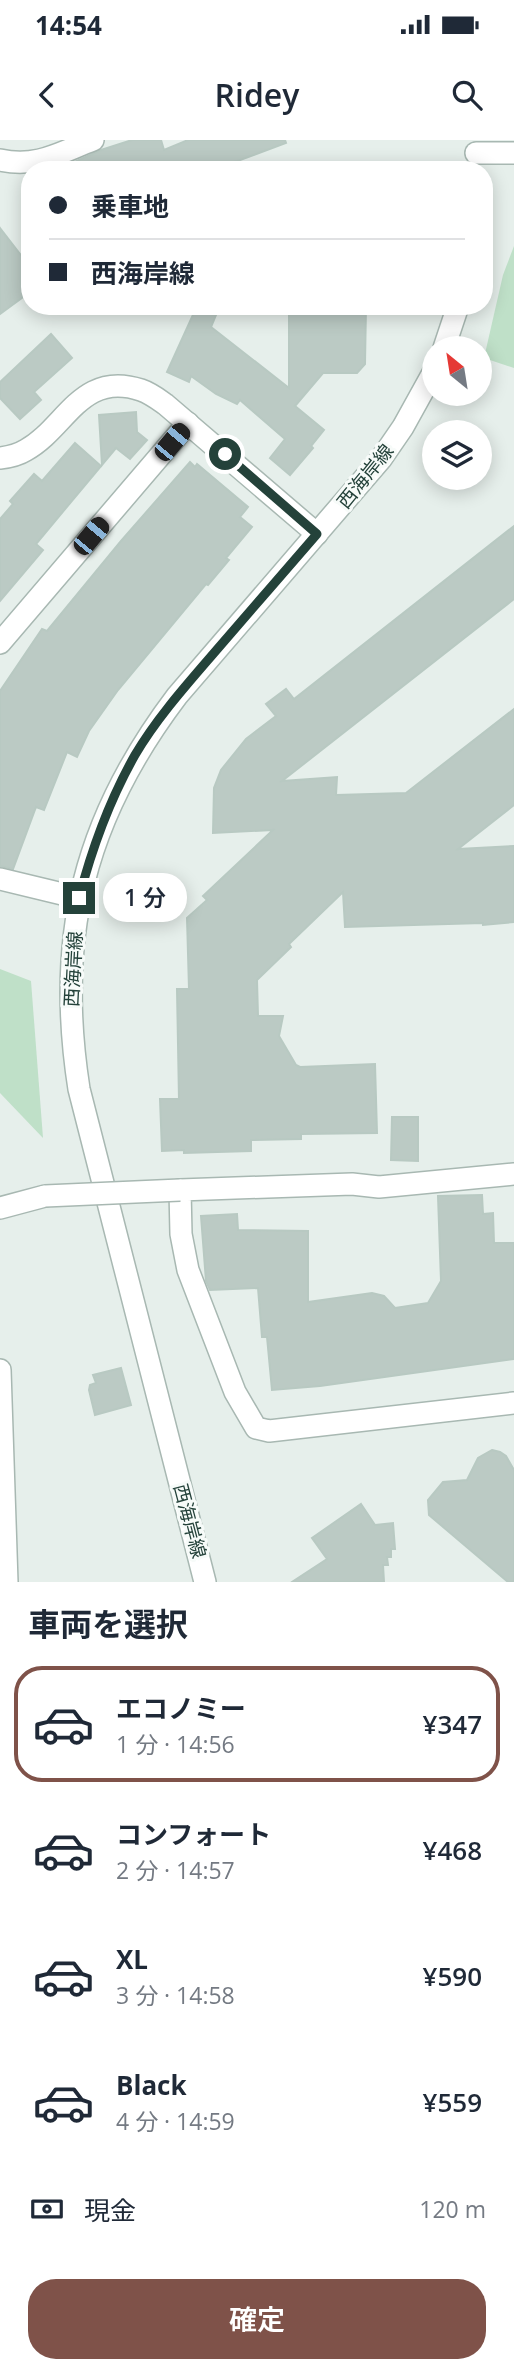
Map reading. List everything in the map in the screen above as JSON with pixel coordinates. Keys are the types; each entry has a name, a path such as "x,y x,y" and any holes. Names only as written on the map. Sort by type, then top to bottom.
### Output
{"street":[{"path":"40,161 93,140"},
{"path":"475,154 514,153"},
{"path":"0,160 21,163"},
{"path":"448,336 455,315"},
{"path":"0,458 27,450 78,401 93,392 110,387 142,390 165,404 317,534"},
{"name":"西海岸線","path":"205,1582 79,1089 72,1035 70,976 79,898 87,865 105,816 123,778 152,729 177,696 393,443 422,392"},
{"path":"0,643 188,423"},
{"path":"0,879 79,898"},
{"path":"0,1208 45,1196 352,1184 379,1187 514,1174"},
{"path":"180,1190 181,1234 188,1270 235,1392 256,1428 281,1430 514,1404"},
{"path":"0,1370 7,1582"}],"green space":[{"path":"514,246 514,368 492,361 492,336 489,336 503,275"},
{"path":"0,969 31,981 43,1138 0,1093"}],"building":[{"path":"132,140 161,140 164,150 188,140 285,140 286,143 237,161 77,161"},
{"path":"0,228 21,255 21,299 0,314"},
{"path":"193,315 216,315 211,327 289,388 289,315 366,315 365,364 357,373 323,373 295,406 324,430 290,475 270,458 285,439 240,400 237,404 216,394 191,376 189,382 167,372"},
{"path":"51,334 72,358 34,392 41,400 20,419 0,398 0,382"},
{"path":"136,412 137,432 147,440 130,459 116,448 102,465 99,415"},
{"path":"75,443 101,466 36,544 43,550 0,601 0,519 13,504 10,501 34,474 42,481"},
{"path":"190,462 195,467 197,464 248,507 240,517 252,527 226,558 229,560 118,690 89,731 77,757 67,752 44,810 36,807 13,869 0,866 0,691 42,629 47,631"},
{"path":"514,526 514,599 282,781 337,777 336,795 406,793 514,709 514,805 458,849 514,846 514,922 345,927 343,892 289,944 291,947 257,980 258,1016 283,1016 279,1036 296,1065 300,1067 375,1064 377,1133 301,1134 301,1139 251,1140 251,1151 162,1151 160,1099 179,1099 177,989 189,989 187,918 207,900 203,896 273,830 213,833 214,788 221,770 246,739 276,716 266,704 286,689 294,699"},
{"path":"392,1117 418,1117 418,1161 391,1160"},
{"path":"482,1195 483,1214 493,1213 494,1243 514,1243 514,1359 320,1386 272,1390 267,1337 262,1337 258,1288 210,1290 206,1281 201,1216 237,1214 238,1230 308,1231 308,1302 372,1293 384,1296 395,1308 428,1303 441,1281 438,1196"},
{"path":"121,1368 131,1405 95,1415 89,1390 90,1385 96,1383 93,1375"},
{"path":"492,1450 506,1456 514,1470 514,1582 508,1582 429,1515 428,1500 443,1482 467,1480 478,1458"},
{"path":"361,1504 375,1525 393,1523 395,1549 391,1549 391,1557 387,1557 388,1565 383,1565 384,1582 292,1582 327,1559 312,1538"}],"route":[{"path":"79,898 99,828 123,778 152,729 177,696 317,534 225,454"}]}
